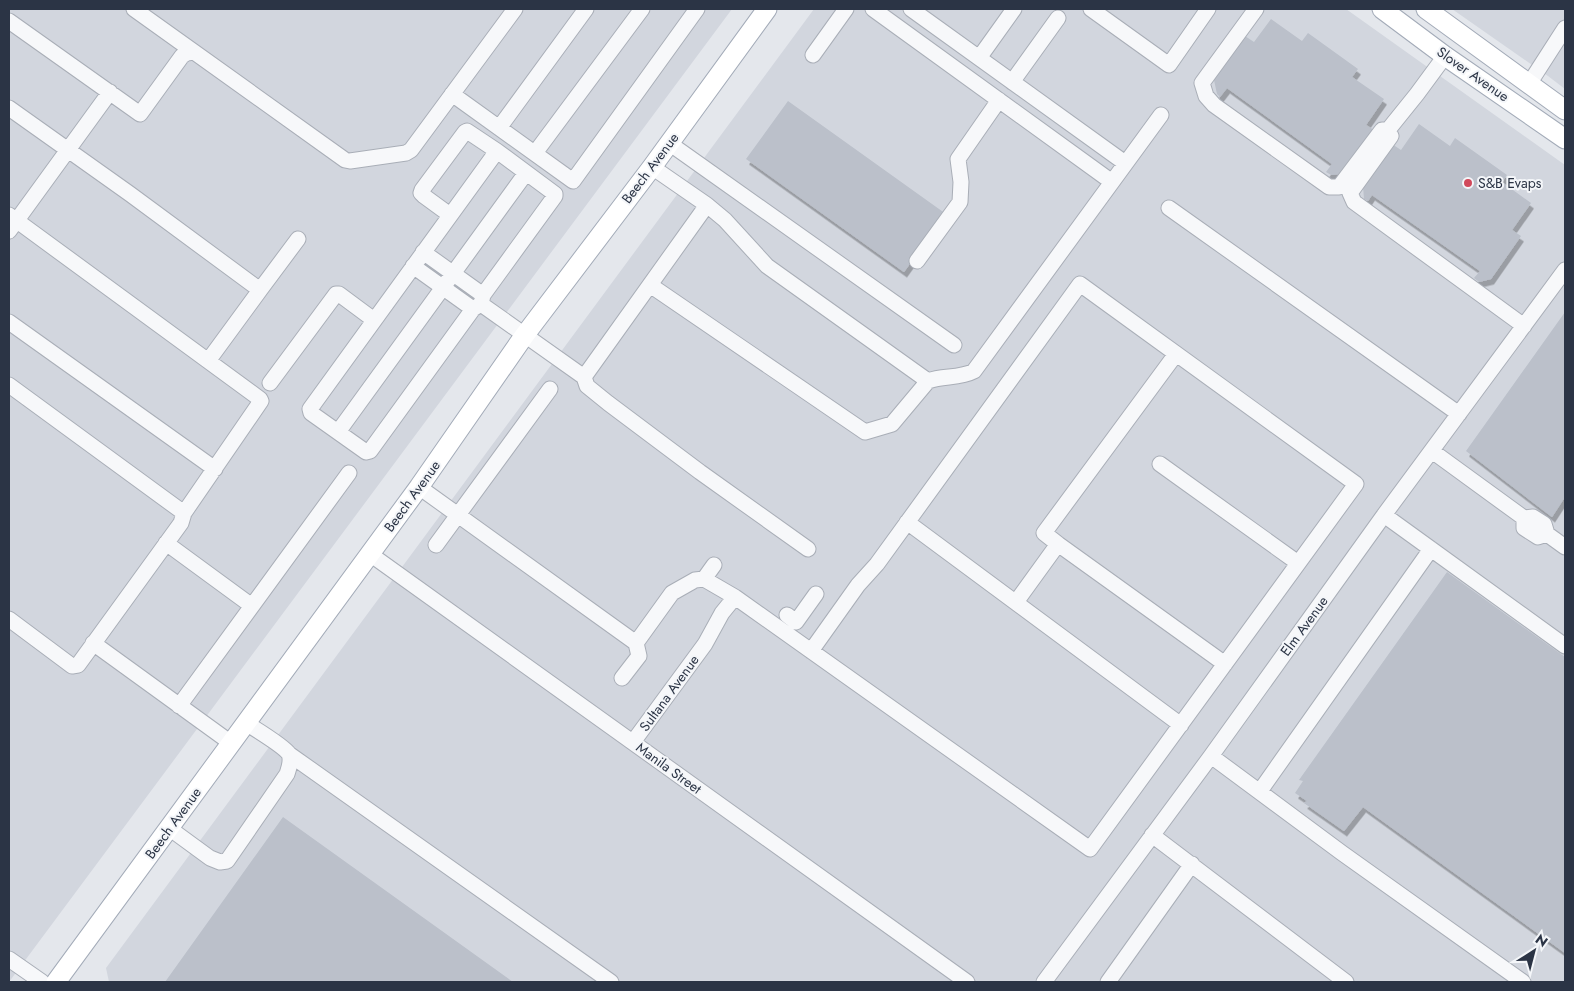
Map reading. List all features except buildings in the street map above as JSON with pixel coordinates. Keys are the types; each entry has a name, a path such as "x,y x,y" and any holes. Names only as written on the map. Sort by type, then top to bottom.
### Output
{"main road":[{"name":"Beech Avenue","path":"56,982 419,487 524,336 652,167 767,9"},
{"name":"Slover Avenue","path":"1382,9 1445,56 1565,139"},
{"name":"Slover Avenue","path":"1426,9 1565,110"}],"street":[{"path":"134,9 345,160 350,161 406,153 411,150 514,9"},
{"path":"500,128 586,9"},
{"path":"535,153 642,9"},
{"path":"452,94 574,180 698,9"},
{"path":"812,55 846,9"},
{"path":"873,9 1112,182"},
{"path":"911,9 1125,163"},
{"path":"979,58 1014,9"},
{"path":"1091,9 1169,65 1208,9"},
{"path":"1256,9 1202,84 1206,96 1214,105 1329,187 1340,187 1382,130 1388,130"},
{"path":"1012,82 1058,18"},
{"path":"9,21 140,114 182,56 194,52"},
{"path":"1529,84 1565,28"},
{"path":"1388,130 1445,56"},
{"path":"9,619 72,666 78,665 181,523 184,512 261,401 208,361 11,222 68,150 110,92"},
{"path":"918,262 960,202 962,182 958,159 999,100"},
{"path":"9,108 260,290"},
{"path":"650,285 865,432 892,424 928,381 938,377 967,375 974,371 1161,115"},
{"path":"1388,130 1391,136 1350,193 1354,202 1524,326"},
{"path":"450,215 424,196 422,190 464,132 469,131 497,151 556,195 370,451 366,452 311,413 310,409 497,151"},
{"path":"669,143 954,345"},
{"path":"652,167 708,205 725,220 767,266 928,381"},
{"path":"338,432 526,173"},
{"path":"584,376 708,205"},
{"path":"1169,208 1459,414"},
{"path":"208,361 298,239"},
{"path":"423,252 453,274 479,303 584,376 587,386 608,403 808,549"},
{"path":"414,266 443,288 479,303"},
{"name":"Elm Avenue","path":"1044,982 1565,270"},
{"path":"636,643 672,592 695,580 704,579 735,597 811,651 1090,849 1356,484 1080,284 877,564 858,585 811,651"},
{"path":"270,383 336,294 339,294 374,320"},
{"path":"9,322 215,469"},
{"path":"1176,354 1044,533 1225,664"},
{"path":"9,384 184,512"},
{"path":"436,545 550,389"},
{"path":"1432,451 1524,518 1524,528 1538,537 1547,534 1565,547"},
{"path":"1160,464 1298,563"},
{"path":"179,706 349,473"},
{"path":"419,487 636,643 639,656 622,678"},
{"path":"1384,515 1565,646"},
{"path":"907,522 1181,724"},
{"path":"166,543 252,606"},
{"path":"1016,602 1058,544"},
{"path":"1260,791 1431,549"},
{"name":"Manila Street","path":"370,554 967,982"},
{"path":"704,579 714,565"},
{"path":"786,615 796,622 816,594"},
{"name":"Sultana Avenue","path":"634,742 705,644 722,613 735,597"},
{"path":"93,643 231,743"},
{"path":"246,723 611,982"},
{"path":"169,828 210,858 220,862 227,861 287,774 291,762 289,754"},
{"path":"1211,756 1523,982"},
{"path":"1152,835 1346,982"},
{"path":"1108,982 1192,864"},
{"path":"9,958 42,982"}],"shaded area":[{"path":"9,9 732,9 9,982"},
{"path":"814,9 1346,9 1565,165 1565,982 109,982 106,968"},
{"path":"1452,9 1565,9 1565,89 1548,76"}],"place":[{"name":"S&B Evaps","path":"1468,183"}]}
